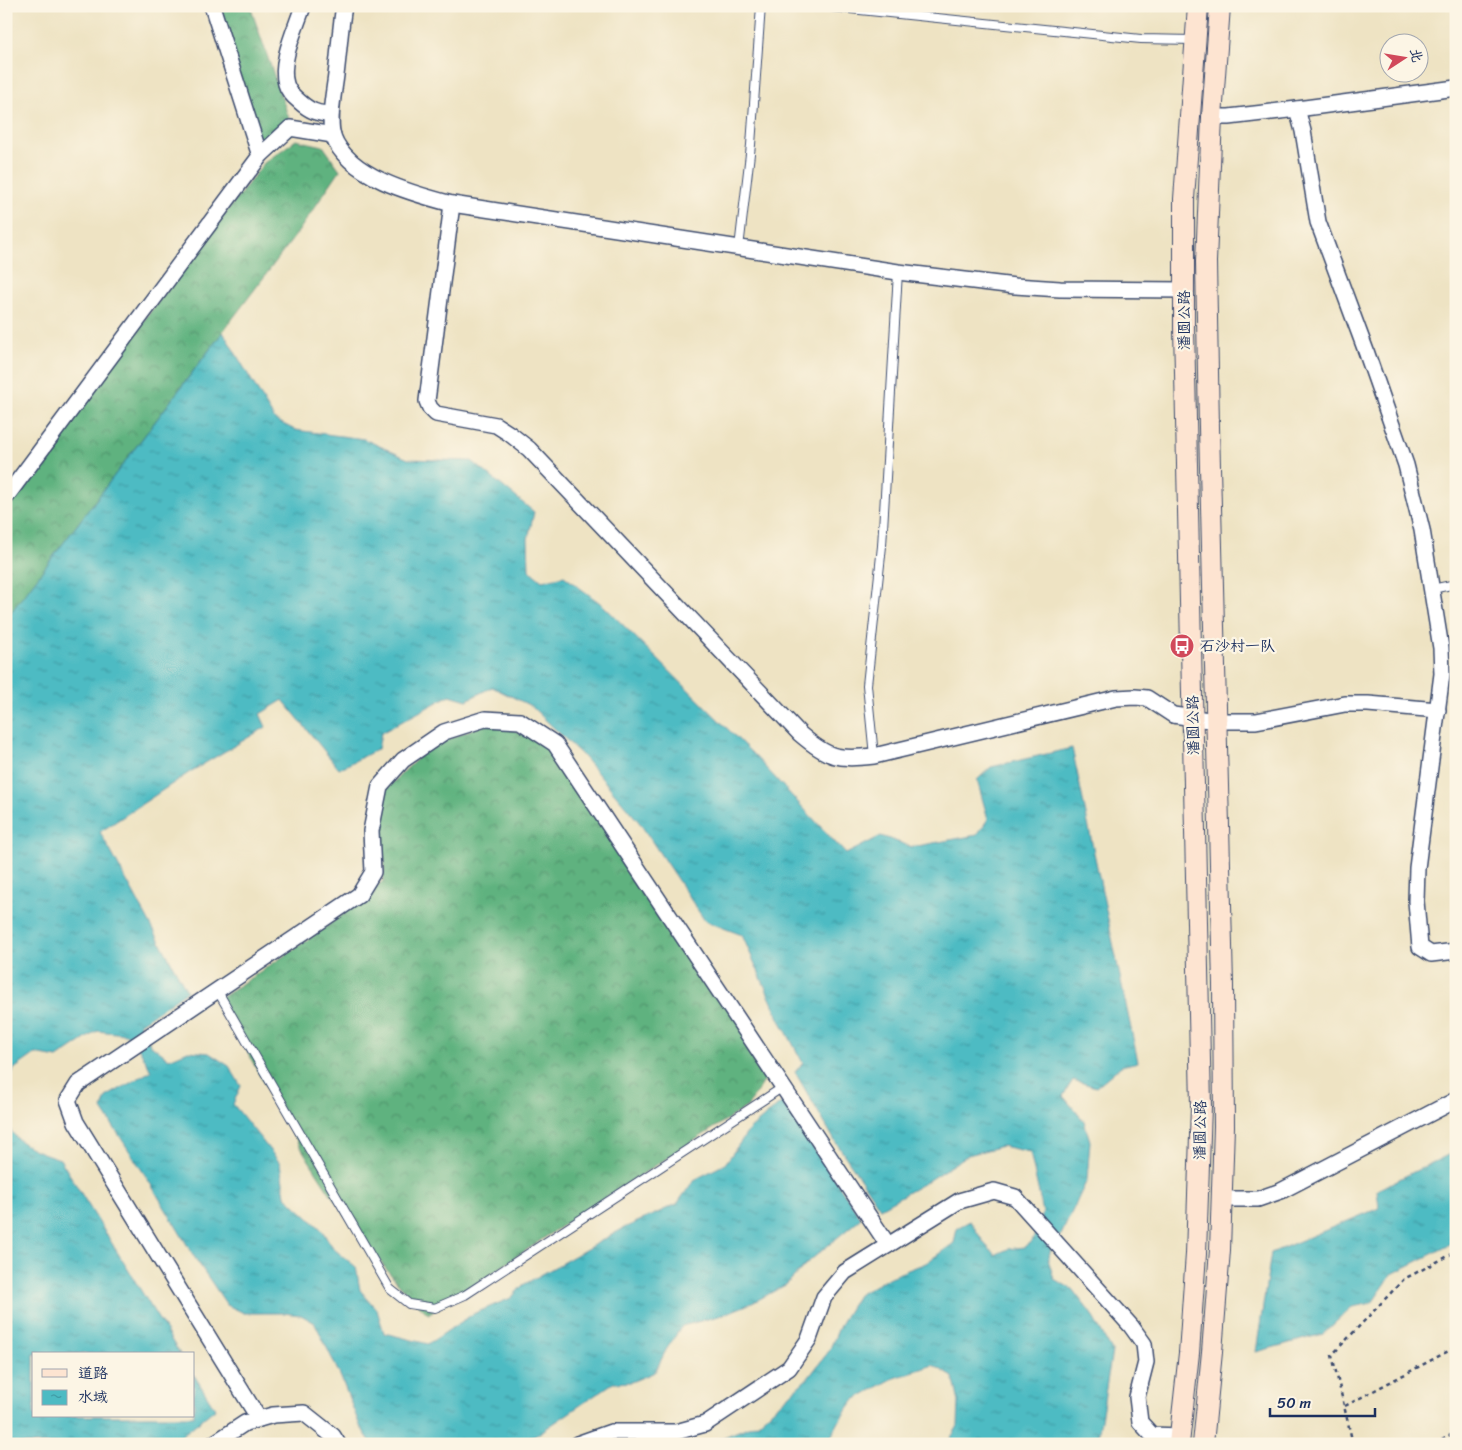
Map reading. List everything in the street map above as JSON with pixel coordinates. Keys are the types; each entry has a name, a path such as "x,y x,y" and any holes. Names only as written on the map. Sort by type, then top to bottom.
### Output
{"main road":[{"name":"潘圆公路","path":"1179,1440 1189,1354 1196,1254 1201,1106 1184,290 1184,199 1198,6"},
{"name":"潘圆公路","path":"1203,1444 1220,1250 1224,1126 1223,994 1206,262 1212,117 1220,6"}],"street":[{"path":"212,6 260,156"},
{"path":"303,6 284,67 286,85 293,96 310,110 320,114 332,114"},
{"path":"344,6 332,114 333,135 342,150 354,164 377,178 413,194 452,204 898,272 1015,286 1060,289 1184,290"},
{"path":"1212,117 1229,117 1297,109 1456,88"},
{"path":"1297,109 1303,131 1318,222 1406,465 1422,530 1441,648 1442,674 1417,868 1420,947 1431,954 1456,951"},
{"path":"6,497 260,156 290,128 333,135"},
{"path":"452,204 427,401 430,408 436,414 496,425 529,449 800,734 820,751 852,759 874,756 1116,698 1148,698 1173,715 1216,721 1256,721 1345,704 1438,710"},
{"path":"259,1419 76,1122 68,1100 78,1084 359,895 373,872 371,832 380,786 403,760 444,732 485,720 520,721 555,744 888,1245"},
{"path":"1221,1199 1258,1199 1281,1191 1456,1100"},
{"path":"577,1444 611,1432 676,1432 705,1424 789,1368 809,1339 824,1297 844,1272 959,1201 994,1191 1015,1197 1131,1326 1144,1344 1146,1362 1137,1397 1140,1422 1152,1436 1179,1440"},
{"path":"213,1444 245,1423 273,1415 304,1414 333,1436 338,1444"}],"lane":[{"path":"739,248 751,145 761,6"},
{"path":"821,6 1141,40 1195,40"},
{"path":"874,756 867,685 882,546 898,272"},
{"path":"1432,589 1456,584"},
{"path":"217,990 390,1289 409,1304 435,1308 465,1295 783,1087"}],"path":[{"path":"1353,1444 1332,1356 1404,1279 1456,1252"},
{"path":"1345,1406 1456,1347"},
{"path":"1435,1444 1456,1432"}],"green space":[{"path":"211,6 250,6 294,133 259,149"},
{"path":"296,140 323,146 340,170 298,232 6,619 6,501 264,163"},
{"path":"489,722 525,734 556,755 766,1055 765,1080 748,1106 428,1314 396,1281 345,1215 278,1109 220,998 324,928 383,881 385,861 372,829 375,800 428,748"}],"water":[{"path":"223,332 275,420 295,430 364,439 408,459 472,461 534,512 528,539 529,570 542,581 564,576 604,606 753,754 846,854 881,836 912,847 977,835 988,819 977,780 991,767 1072,748 1138,1062 1121,1066 1096,1087 1073,1080 1063,1096 1084,1121 1090,1141 1087,1180 1061,1235 1052,1246 1048,1259 1054,1279 1072,1289 1090,1312 1112,1351 1097,1444 947,1444 958,1426 959,1401 953,1377 933,1365 892,1379 854,1400 841,1418 827,1444 707,1444 758,1423 809,1377 829,1351 841,1323 858,1295 890,1277 926,1263 954,1243 957,1228 970,1221 984,1243 995,1255 1008,1249 1024,1247 1032,1241 1043,1212 1030,1152 1002,1146 968,1155 880,1208 835,1141 795,1072 803,1063 779,1018 742,935 705,921 639,822 582,755 531,706 492,687 467,700 450,695 381,733 378,749 339,769 283,700 260,714 266,727 190,772 100,832 187,991 139,1024 150,1044 169,1059 188,1051 209,1053 229,1066 241,1086 233,1104 280,1163 285,1196 321,1229 334,1249 356,1267 360,1290 377,1310 384,1333 428,1344 473,1314 511,1298 523,1285 624,1228 677,1204 694,1180 725,1164 749,1130 782,1102 861,1218 807,1263 787,1284 754,1302 722,1315 682,1326 666,1350 655,1372 631,1382 613,1383 535,1436 518,1440 516,1444 372,1444 360,1426 340,1375 315,1323 301,1315 244,1313 227,1305 195,1258 147,1178 102,1109 106,1097 151,1071 140,1050 126,1034 97,1031 57,1058 35,1054 14,1069 6,1088 6,619"},
{"path":"6,1122 16,1137 22,1142 36,1150 60,1159 179,1352 32,1352 32,1418 195,1418 195,1377 215,1409 171,1444 6,1444"},
{"path":"1456,1151 1456,1242 1392,1274 1372,1303 1352,1307 1323,1334 1256,1352 1271,1253 1379,1208 1377,1190"}],"place":[{"name":"石沙村一队","path":"1182,646"}]}
